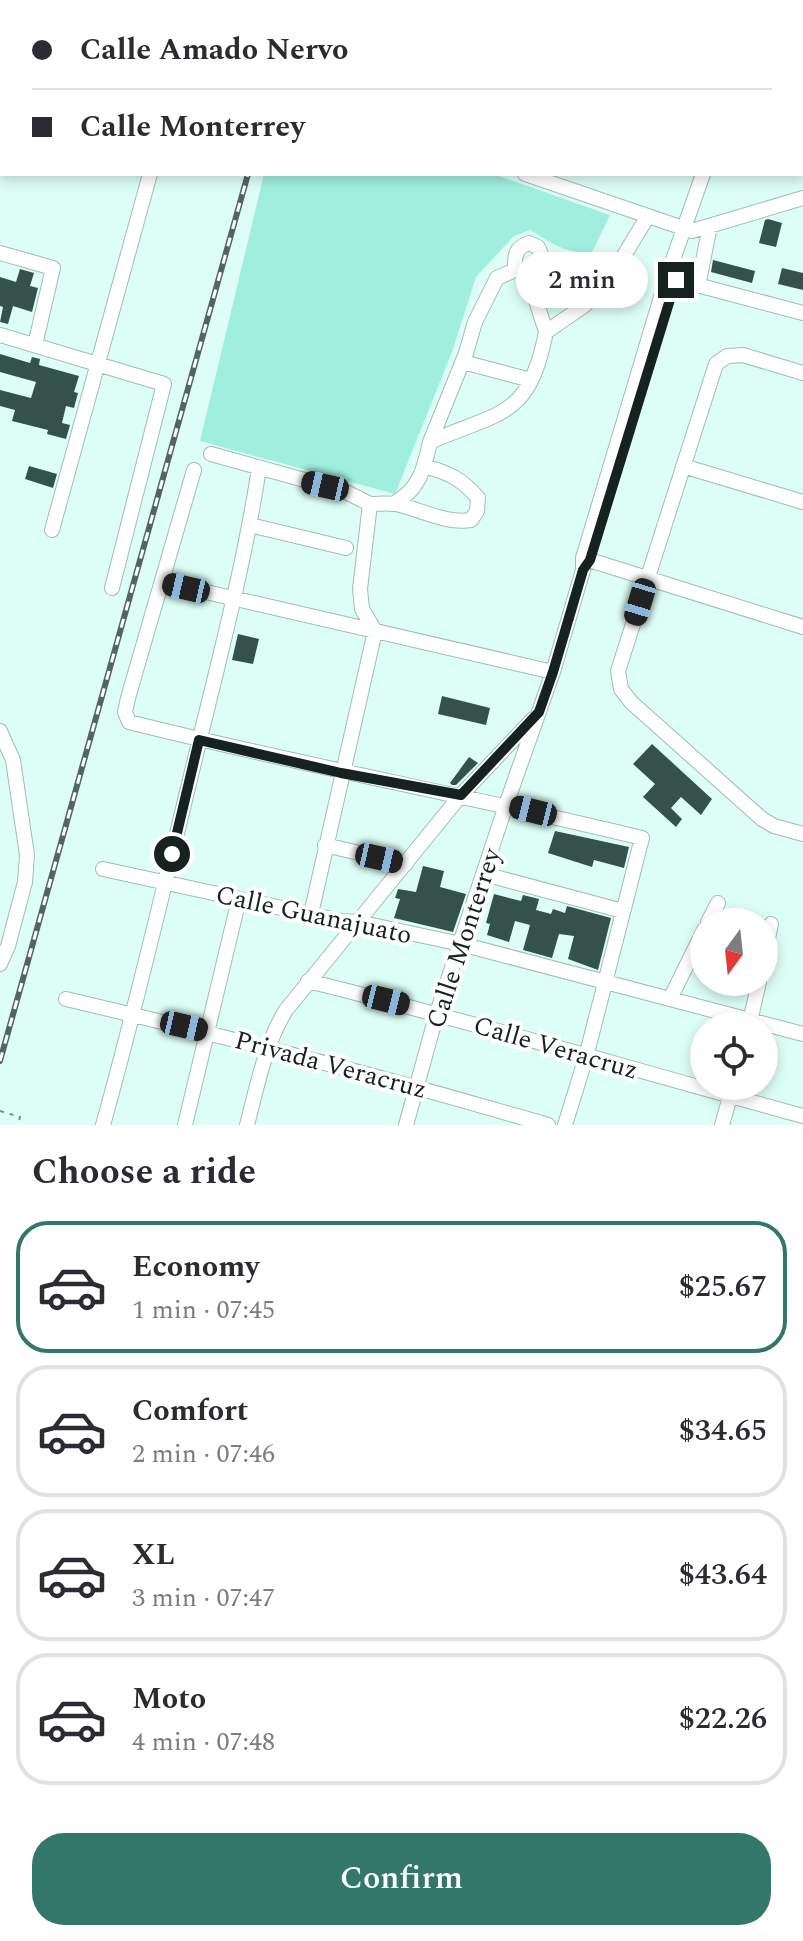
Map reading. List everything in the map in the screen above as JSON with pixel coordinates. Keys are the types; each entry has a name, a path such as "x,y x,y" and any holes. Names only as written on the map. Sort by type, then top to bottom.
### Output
{"street":[{"path":"52,530 149,176"},
{"path":"531,176 687,230 803,198"},
{"name":"Calle Monterrey","path":"406,1125 437,1013 553,672 702,176"},
{"path":"546,332 585,305 609,280 648,216"},
{"path":"698,286 710,226"},
{"path":"515,270 515,253 520,246 529,243 538,247 585,305"},
{"path":"0,253 53,268 35,345"},
{"path":"393,504 407,496 426,467 430,442 463,362 475,322 497,278 515,270 551,266 617,265"},
{"path":"430,442 482,423 503,412 524,395 540,360 546,332 534,294 551,266"},
{"path":"671,278 803,313"},
{"path":"0,335 164,384 112,588"},
{"path":"803,373 743,355 727,356 716,364 618,671 621,689 631,702 762,819 774,826 803,834"},
{"path":"463,362 531,380"},
{"path":"211,454 344,491 370,504 393,504 442,518 471,520 477,511 478,498 467,485 446,472 426,467"},
{"path":"683,466 803,502"},
{"path":"103,1125 134,1015 233,599 259,468"},
{"path":"194,470 128,698 125,712 129,722 341,773 461,795 642,838 586,1057 565,1125"},
{"path":"311,914 375,631 362,609 360,589 370,504"},
{"path":"250,525 346,548"},
{"path":"585,562 803,627"},
{"path":"163,582 553,672"},
{"path":"247,1125 277,1024 308,981 461,795 539,712"},
{"path":"0,731 13,760 27,855 25,882 8,946 0,964"},
{"path":"325,845 406,864"},
{"name":"Calle Guanajuato","path":"103,869 461,944 713,1012"},
{"path":"484,874 623,911"},
{"path":"185,1125 239,899"},
{"path":"715,908 718,903"},
{"path":"670,999 690,958"},
{"name":"Calle Veracruz","path":"308,981 437,1013 586,1057 690,1081"},
{"name":"Privada Veracruz","path":"66,999 269,1047 548,1125"},
{"name":"Calle Guanajuato","path":"778,1029 803,1034"},
{"path":"722,1125 729,1100"},
{"name":"Calle Veracruz","path":"758,1100 803,1116"}],"path":[{"path":"0,1111 20,1117 18,1125"}],"green space":[{"path":"264,176 499,176 610,215 592,252 567,250 530,230 514,236 476,277 452,352 395,494 200,441"}],"building":[{"path":"765,220 782,223 776,247 759,243"},
{"path":"713,260 755,271 752,283 711,272"},
{"path":"782,268 803,273 803,290 778,284"},
{"path":"20,269 34,273 30,286 38,288 32,312 13,306 8,324 0,322 3,307 0,306 0,277 16,282"},
{"path":"0,354 30,363 32,357 40,359 39,365 79,376 74,392 78,393 74,408 66,406 62,423 70,425 66,439 47,434 48,430 12,421 15,410 0,406 0,390 31,398 36,382 0,372"},
{"path":"29,466 57,474 53,488 25,479"},
{"path":"238,634 259,639 253,664 232,660"},
{"path":"442,696 490,708 486,725 438,714"},
{"path":"652,744 712,799 701,815 681,797 671,808 682,819 676,827 643,797 655,784 633,764"},
{"path":"469,757 478,763 456,785 452,785 450,783"},
{"path":"555,831 629,847 624,868 594,860 592,867 548,853"},
{"path":"423,866 444,871 440,887 466,894 453,932 394,918 400,899 395,898 398,889 416,892"},
{"path":"494,894 521,901 523,895 539,899 536,910 551,914 553,909 565,913 567,906 611,918 598,970 568,959 574,936 559,934 552,958 523,950 530,925 515,921 509,942 487,935 490,924 486,923"}],"railway":[{"path":"0,1061 247,176"}],"route":[{"path":"172,854 199,740 341,773 461,795 539,712 583,570 590,560 676,280"}]}
